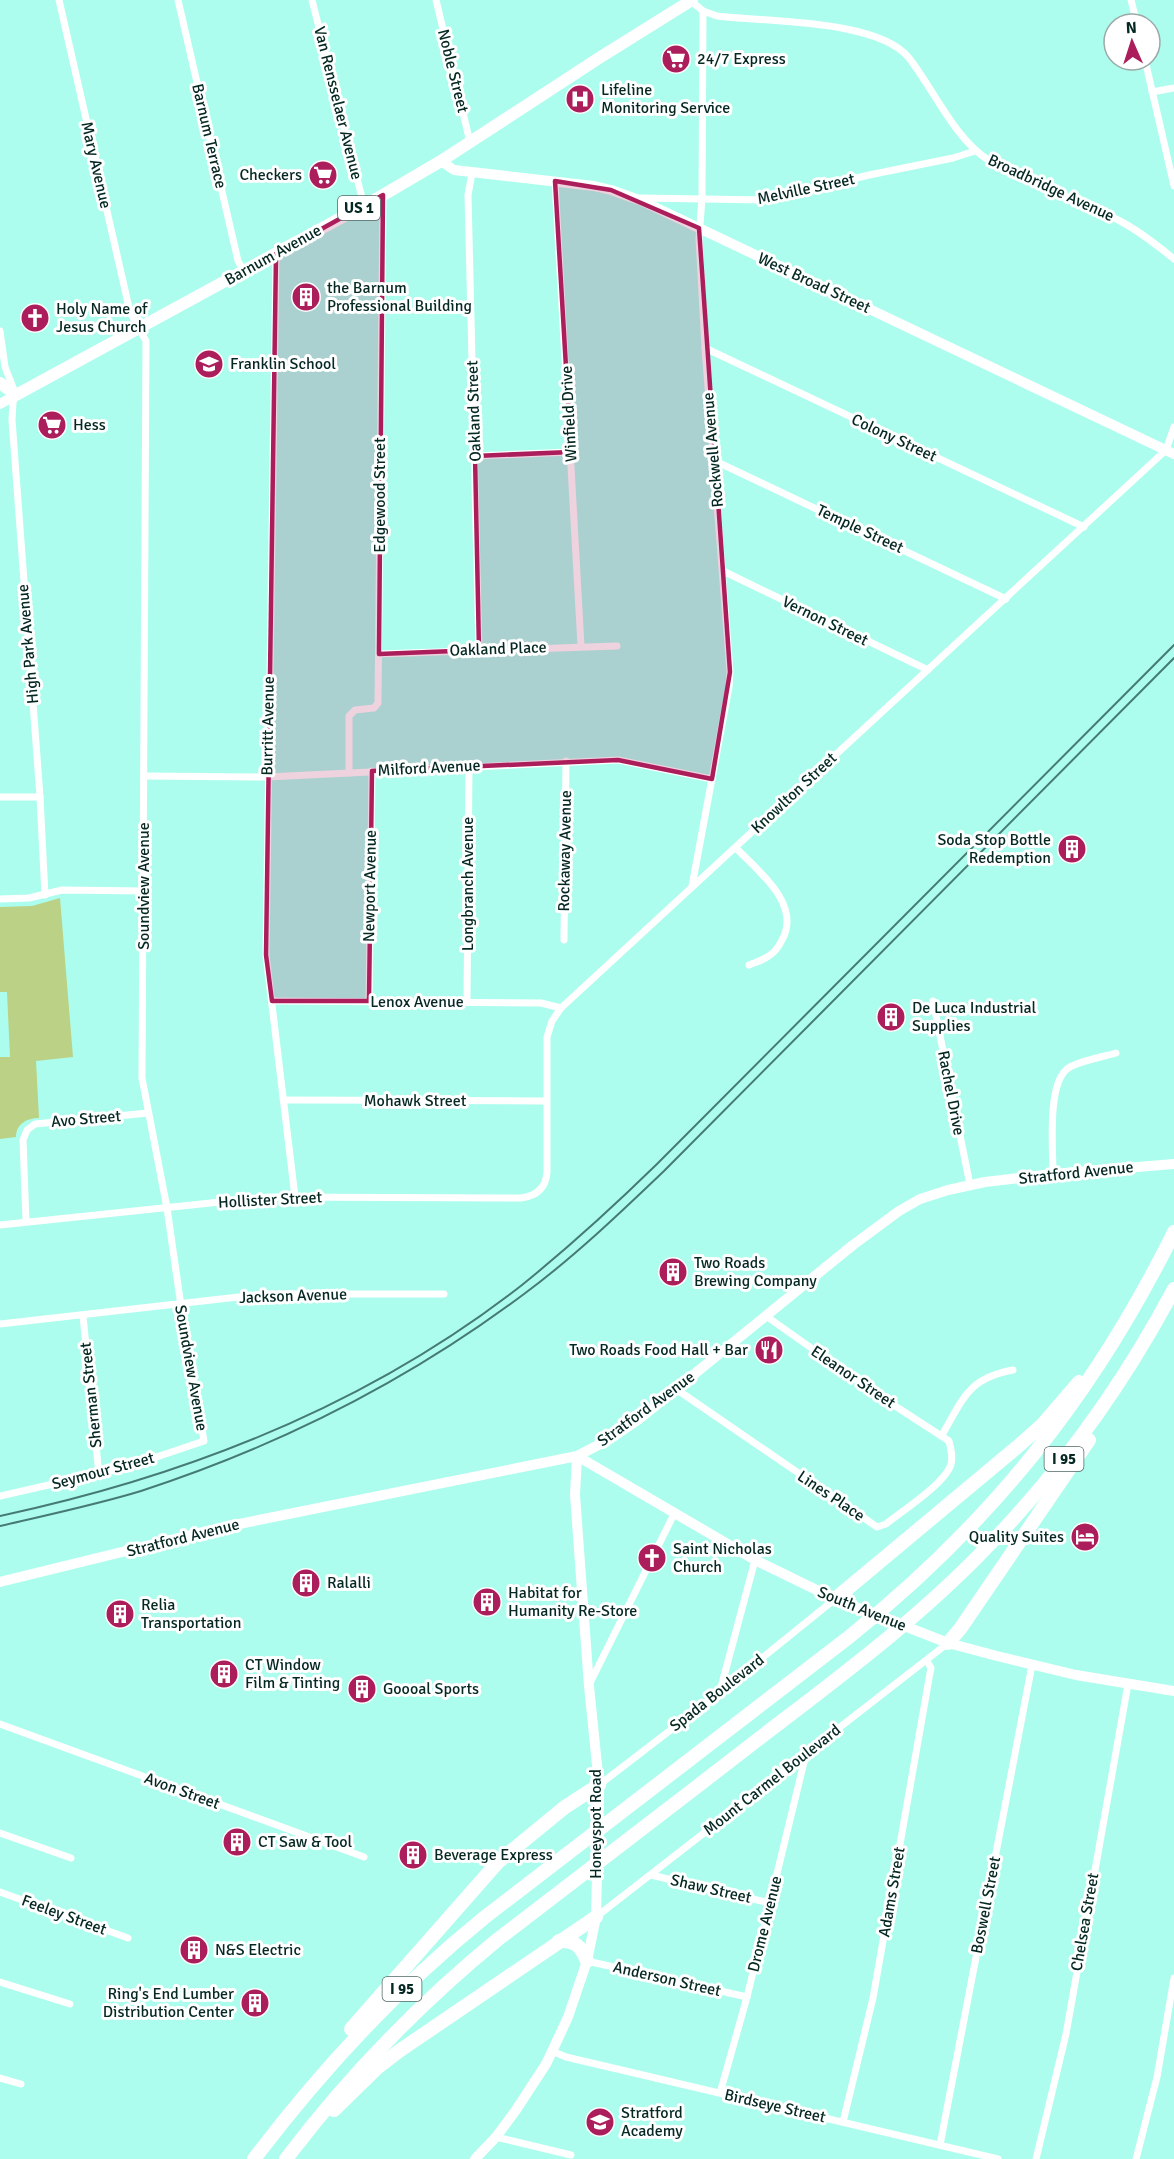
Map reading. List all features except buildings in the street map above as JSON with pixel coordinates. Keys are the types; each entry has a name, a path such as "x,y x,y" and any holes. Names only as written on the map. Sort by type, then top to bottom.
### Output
{"highway":[{"name":"I 95","path":"254,2159 298,2101 356,2036 418,1974 459,1938 849,1637 898,1597 973,1526 1037,1452 1082,1392 1128,1319 1174,1232"},
{"name":"I 95","path":"289,2155 354,2075 423,2004 497,1940 877,1648 925,1607 988,1546 1053,1473 1112,1394 1174,1289"},
{"path":"835,1599 1042,1425 1128,1319"},
{"path":"948,1643 1080,1455 1110,1408 1147,1338"},
{"path":"298,2101 327,2058 367,2009 498,1862 565,1807 598,1785"},
{"path":"289,2155 377,2068 596,1917"},
{"path":"559,1941 576,1944 582,1949 587,1961"}],"main road":[{"name":"Barnum Avenue","path":"0,404 383,195 441,161 599,57 691,0"},
{"name":"West Broad Street","path":"441,161 450,169 602,188 636,198 1170,452"},
{"path":"0,384 16,395"},
{"name":"Stratford Avenue","path":"0,1582 224,1527 577,1456 617,1434 898,1211 928,1196 970,1185 1053,1174 1174,1164"},
{"name":"South Avenue","path":"577,1456 755,1560 835,1599 948,1643 1032,1665 1174,1691"},
{"name":"Honeyspot Road","path":"475,2159 518,2107 552,2051 568,2017 587,1961 596,1917 598,1785 575,1495 577,1456"}],"street":[{"name":"Mary Avenue","path":"59,0 130,312 138,329"},
{"name":"Barnum Terrace","path":"178,0 238,261 244,271"},
{"name":"Van Rensselaer Avenue","path":"312,0 364,206"},
{"name":"Noble Street","path":"436,0 470,142"},
{"name":"Broadbridge Avenue","path":"691,0 703,10 717,16 835,28 876,37 892,44 909,59 975,151 1007,170 1120,220 1173,255"},
{"name":"Rockwell Avenue","path":"692,886 729,687 723,571 705,348 699,228 702,198 703,10"},
{"path":"1148,72 1174,186"},
{"path":"1152,92 1174,88"},
{"name":"Melville Street","path":"636,198 765,200 953,158 975,151"},
{"name":"Oakland Street","path":"472,172 468,195 480,650"},
{"name":"Winfield Drive","path":"555,181 581,646"},
{"name":"Edgewood Street","path":"349,773 349,716 355,710 371,709 378,705 383,195"},
{"name":"Burritt Avenue","path":"276,254 266,955 295,1197"},
{"name":"Soundview Avenue","path":"138,329 146,341 142,1078 167,1208 180,1304 204,1441"},
{"path":"0,331 5,367 16,395"},
{"name":"Colony Street","path":"705,348 1084,527"},
{"name":"High Park Avenue","path":"16,395 12,420 45,895"},
{"path":"1170,452 1174,427"},
{"path":"475,456 571,452"},
{"name":"Knowlton Street","path":"540,1191 545,1183 547,1172 547,1036 552,1021 561,1008 927,670 1170,452"},
{"name":"Temple Street","path":"713,460 1006,599"},
{"name":"Vernon Street","path":"723,571 927,670"},
{"name":"Oakland Place","path":"379,654 617,646"},
{"name":"Milford Avenue","path":"144,776 267,777 618,760 712,779"},
{"name":"Rockaway Avenue","path":"564,940 566,761"},
{"name":"Longbranch Avenue","path":"468,1002 469,766"},
{"name":"Newport Avenue","path":"369,1002 372,771"},
{"path":"0,797 40,798"},
{"path":"736,848 774,888 787,914 786,932 776,948 769,956 749,965"},
{"path":"0,899 29,898 62,890 144,891"},
{"name":"Lenox Avenue","path":"272,1001 541,1003 561,1008"},
{"name":"Rachel Drive","path":"933,1001 970,1185"},
{"path":"1053,1174 1054,1094 1058,1081 1067,1069 1116,1053"},
{"name":"Mohawk Street","path":"284,1100 546,1101"},
{"name":"Avo Street","path":"26,1222 23,1140 27,1130 35,1124 148,1113"},
{"name":"Hollister Street","path":"0,1225 243,1199 295,1197 521,1198 533,1196 540,1191"},
{"name":"Jackson Avenue","path":"0,1324 264,1294 444,1294"},
{"name":"Sherman Street","path":"83,1316 99,1474"},
{"name":"Eleanor Street","path":"766,1316 863,1385 942,1436"},
{"path":"942,1436 967,1394 979,1381 994,1373 1013,1370"},
{"name":"Lines Place","path":"676,1389 877,1527 886,1524 945,1477 952,1464 952,1450 949,1442 942,1436"},
{"name":"Seymour Street","path":"0,1496 127,1467 204,1441"},
{"path":"589,1686 674,1514"},
{"path":"720,1692 755,1560"},
{"name":"Spada Boulevard","path":"598,1785 720,1692 835,1599"},
{"name":"Mount Carmel Boulevard","path":"596,1917 948,1643"},
{"name":"Adams Street","path":"843,2122 873,1998 931,1668 927,1661"},
{"name":"Boswell Street","path":"940,2145 1032,1665"},
{"name":"Chelsea Street","path":"1036,2159 1066,2034 1128,1683"},
{"name":"Avon Street","path":"0,1724 364,1857"},
{"name":"Drome Avenue","path":"720,2093 747,1997 806,1754"},
{"path":"0,1833 71,1858"},
{"name":"Shaw Street","path":"651,1875 770,1903"},
{"name":"Feeley Street","path":"0,1892 128,1938"},
{"name":"Anderson Street","path":"587,1961 747,1997"},
{"path":"1136,2159 1157,2077 1174,1978"},
{"path":"0,1982 70,2004"},
{"name":"Birdseye Street","path":"552,2051 566,2057 998,2159"},
{"path":"0,2078 21,2084"},
{"path":"496,2136 572,2155"}],"highlighted area":[{"path":"555,181 611,190 699,228 730,672 712,779 618,760 372,771 369,1001 272,1001 266,955 276,254 383,195 379,654 479,650 475,456 571,452"}],"green space":[{"path":"60,898 73,1057 36,1061 39,1118 30,1119 20,1125 16,1137 0,1139 0,1057 10,1057 7,992 0,992 0,907 32,906"}],"railway":[{"path":"0,1516 139,1480 207,1457 274,1430 339,1400 403,1366 464,1327 522,1285 591,1226 657,1164 1174,645"},
{"path":"0,1526 141,1491 292,1432 388,1383 435,1355 480,1326 543,1280 664,1171 1174,658"}],"place":[{"name":"24/7 Express","path":"676,59"},
{"name":"Lifeline Monitoring Service","path":"580,99"},
{"name":"Checkers","path":"323,175"},
{"name":"the Barnum Professional Building","path":"306,297"},
{"name":"Holy Name of Jesus Church","path":"35,318"},
{"name":"Franklin School","path":"209,364"},
{"name":"Hess","path":"52,425"},
{"name":"Soda Stop Bottle Redemption","path":"1072,849"},
{"name":"De Luca Industrial Supplies","path":"891,1017"},
{"name":"Two Roads Brewing Company","path":"673,1272"},
{"name":"Two Roads Food Hall + Bar","path":"769,1350"},
{"name":"Quality Suites","path":"1085,1537"},
{"name":"Saint Nicholas Church","path":"652,1558"},
{"name":"Ralalli","path":"306,1583"},
{"name":"Habitat for Humanity Re-Store","path":"487,1602"},
{"name":"Relia Transportation","path":"120,1614"},
{"name":"CT Window Film & Tinting","path":"224,1674"},
{"name":"Goooal Sports","path":"362,1689"},
{"name":"CT Saw & Tool","path":"237,1842"},
{"name":"Beverage Express","path":"413,1855"},
{"name":"N&S Electric","path":"194,1950"},
{"name":"Ring's End Lumber Distribution Center","path":"255,2003"},
{"name":"Stratford Academy","path":"600,2122"}]}
